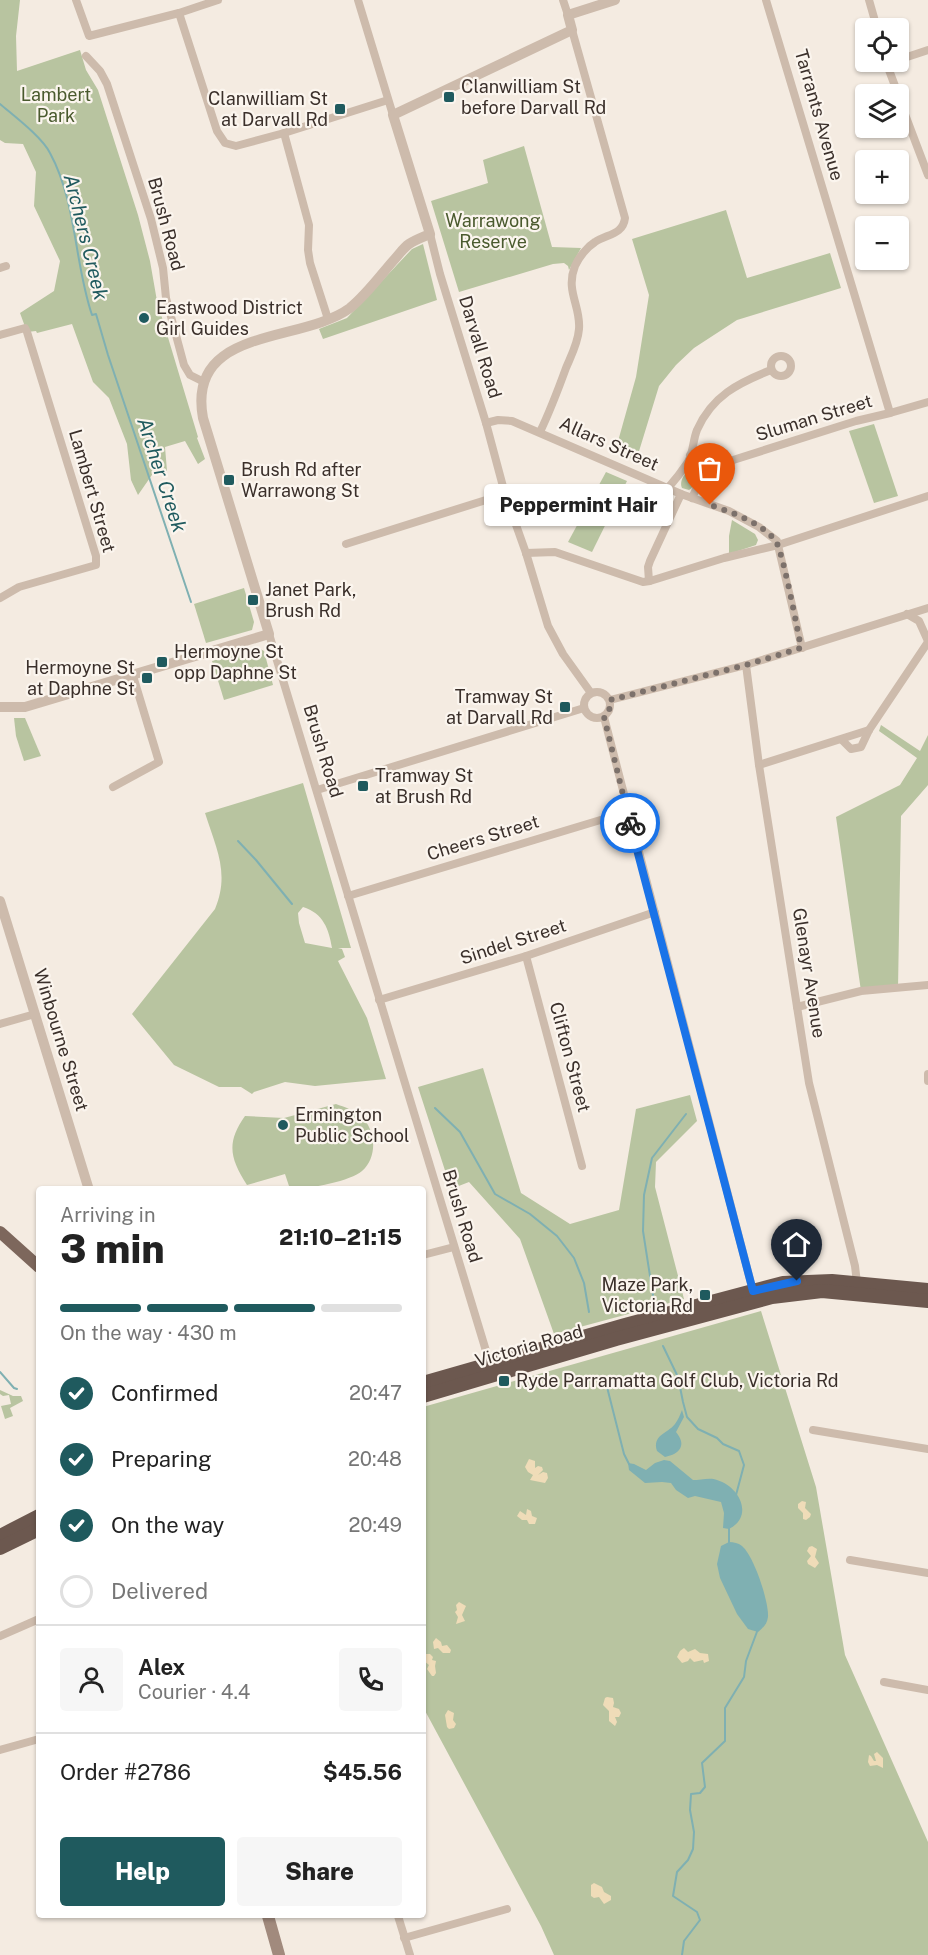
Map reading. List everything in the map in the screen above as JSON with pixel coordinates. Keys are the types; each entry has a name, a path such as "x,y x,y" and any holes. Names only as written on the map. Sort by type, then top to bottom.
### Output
{"highway":[{"name":"Victoria Road","path":"426,1382 624,1325 797,1281 832,1281 928,1290"},
{"name":"Victoria Road","path":"426,1395 772,1296 822,1291 928,1301"},
{"path":"0,1536 36,1518"},
{"path":"0,1548 36,1530"}],"main road":[{"path":"0,1232 36,1264"},
{"path":"269,1918 279,1955"}],"street":[{"path":"76,0 89,36 179,13 218,0"},
{"name":"Darvall Road","path":"358,0 430,234 505,494 548,626 563,654 591,693"},
{"path":"540,432 579,336 579,317 572,288 572,276 576,264 593,243 620,230 624,225 624,210 563,0"},
{"path":"567,15 615,0"},
{"name":"Tarrants Avenue","path":"766,0 890,413"},
{"path":"869,0 874,18"},
{"path":"179,13 220,138 225,143 236,146 388,100"},
{"path":"393,115 572,30"},
{"path":"909,56 928,50"},
{"name":"Brush Road","path":"86,56 100,71 107,84 151,219 163,268 166,298 184,365 190,375 204,382 201,400 203,418 490,1364"},
{"path":"909,124 928,175"},
{"path":"284,133 309,225 310,263 328,318"},
{"path":"204,382 210,370 231,350 328,318 350,307 408,245 430,234"},
{"name":"Lambert Street","path":"0,335 25,328 96,556 96,565 19,587 0,598"},
{"path":"668,488 690,455 704,416 724,394 738,384 771,370"},
{"name":"Sluman Street","path":"711,467 856,421 928,402"},
{"name":"Allars Street","path":"486,423 498,420 512,421 540,432 681,494 729,511 759,527 777,541 778,545"},
{"path":"690,455 711,467 703,474 692,498"},
{"path":"346,544 505,494"},
{"path":"649,581 650,561 681,494"},
{"path":"526,554 555,552 643,582 778,545 928,496"},
{"path":"778,545 801,648"},
{"path":"610,700 746,665 928,608"},
{"path":"842,740 848,747 858,749 863,744 869,730 928,642 919,621 907,614"},
{"path":"0,708 25,707 269,634"},
{"name":"Glenayr Avenue","path":"746,665 759,765 809,1083 855,1266 857,1283"},
{"path":"113,788 159,762 133,675"},
{"path":"604,717 592,717 584,708 585,700 591,693 603,693 610,700 610,708 604,717 753,1291"},
{"path":"317,790 584,708"},
{"path":"759,765 869,730"},
{"name":"Cheers Street","path":"348,896 627,812"},
{"name":"Winbourne Street","path":"0,901 88,1186"},
{"name":"Sindel Street","path":"379,1000 526,956 655,912"},
{"name":"Clifton Street","path":"526,956 582,1167"},
{"path":"797,1007 861,991 928,986"},
{"path":"0,1024 35,1014"},
{"path":"928,1074 928,1081"},
{"path":"426,1254 454,1246"},
{"path":"813,1430 928,1449"},
{"path":"850,1560 928,1574"},
{"path":"0,1636 36,1620"},
{"path":"884,1682 928,1690"},
{"path":"0,1750 36,1740"},
{"path":"404,1938 507,1909"},
{"path":"399,1918 410,1955"}],"green space":[{"name":"Lambert Park","path":"0,0 20,0 16,36 17,71 80,50 86,70 98,90 138,215 157,301 205,459 198,464 185,441 165,447 167,471 154,472 138,495 131,480 127,444 109,398 93,382 72,324 37,333 36,331 27,332 20,313 54,291 60,261 34,206 36,172 23,144 5,143 0,140"},
{"name":"Warrawong Reserve","path":"524,146 552,247 581,248 569,270 564,263 553,264 459,292 431,201 488,183 483,160"},
{"path":"726,210 747,278 830,253 841,288 737,320 694,348 659,386 636,461 615,452 636,377 649,295 632,239"},
{"path":"423,244 437,300 323,339 319,329 347,318 412,249"},
{"path":"874,424 898,496 874,503 849,431"},
{"path":"695,464 699,467 696,483 689,490 682,488 683,478"},
{"path":"606,472 627,481 592,552 568,542"},
{"path":"732,520 755,534 758,540 756,545 729,554"},
{"path":"244,588 254,622 252,630 206,643 194,604"},
{"path":"257,647 264,651 273,685 224,700 212,661"},
{"path":"14,718 25,718 41,756 24,761 16,736"},
{"path":"881,725 920,751 928,735 928,785 901,816 898,988 861,991 836,817 900,785 917,758 879,731"},
{"path":"303,783 351,948 338,948 342,949 345,957 338,961 367,1018 386,1079 315,1086 285,1082 252,1094 241,1087 219,1087 174,1065 132,1014 215,909 221,884 220,861 205,813","holes":["303,907 316,913 324,923 332,948 305,943 298,913"]},
{"path":"483,1068 521,1193 570,1224 619,1210 636,1109 690,1095 697,1121 656,1162 655,1187 684,1299 554,1334 520,1239 469,1182 451,1189 418,1087"},
{"path":"336,1104 349,1109 359,1114 370,1129 373,1144 371,1158 362,1171 356,1175 328,1184 289,1186 285,1174 247,1185 237,1167 232,1150 239,1126 245,1116 284,1118"},
{"path":"761,1311 816,1487 845,1655 928,1842 928,1955 554,1955 541,1926 426,1713 426,1406"},
{"path":"0,1390 13,1396 21,1396 23,1401 10,1408 13,1416 5,1419 1,1406 11,1404 9,1395 3,1396"}],"sand":[{"path":"529,1459 535,1461 535,1468 542,1467 543,1470 538,1475 543,1472 547,1473 548,1478 545,1483 530,1480 533,1475 525,1467"},
{"path":"802,1501 806,1502 805,1508 811,1514 806,1520 803,1519 803,1513 798,1508 798,1504"},
{"path":"527,1509 531,1511 532,1516 537,1518 535,1524 529,1524 527,1520 522,1520 517,1516 520,1511 526,1515"},
{"path":"812,1546 817,1549 815,1557 819,1563 815,1568 807,1561 811,1556 807,1551"},
{"path":"459,1602 466,1606 462,1615 465,1621 456,1624 458,1617 455,1612"},
{"path":"436,1638 442,1646 447,1645 451,1650 450,1653 443,1653 438,1648 434,1649 433,1642"},
{"path":"684,1648 688,1652 695,1649 700,1653 708,1654 709,1661 694,1662 690,1658 682,1663 677,1657"},
{"path":"426,1654 430,1654 433,1657 432,1660 436,1661 434,1676 427,1669 429,1665 426,1663"},
{"path":"607,1697 613,1698 613,1707 619,1709 621,1713 619,1717 615,1717 617,1722 615,1726 609,1721 609,1711 603,1705"},
{"path":"448,1710 454,1713 453,1720 456,1724 454,1728 449,1729 445,1715"},
{"path":"877,1752 883,1758 883,1768 877,1765 870,1766 868,1762 869,1755 876,1761 874,1754"},
{"path":"594,1883 611,1896 611,1900 604,1904 599,1897 591,1896 591,1885"}],"water":[{"path":"682,1410 684,1417 676,1432 681,1441 680,1448 675,1454 665,1457 657,1451 658,1438 675,1424"},
{"path":"664,1460 670,1461 693,1480 715,1479 732,1489 741,1502 741,1517 737,1523 729,1529 723,1528 724,1513 721,1502 695,1496 688,1498 676,1490 671,1483 645,1483 629,1470 628,1463 646,1470"},
{"path":"729,1542 739,1544 747,1551 760,1580 768,1617 765,1625 758,1632 748,1629 737,1614 720,1578 717,1564 721,1546"}],"waterway":[{"name":"Archers Creek","path":"0,104 41,140 59,172 92,315 96,314 191,602"},
{"name":"Archer Creek","path":"238,841 292,904"},
{"name":"Archer Creek","path":"435,1108 460,1132 495,1194 530,1214 557,1236 574,1258 584,1283 589,1312"},
{"name":"Archer Creek","path":"655,1308 643,1231 644,1195 652,1158 686,1114"},
{"name":"Archer Creek","path":"663,1346 678,1377 687,1417 698,1429 739,1451 744,1465 736,1495"},
{"path":"0,1372 17,1389"},
{"name":"Archer Creek","path":"607,1387 624,1454 629,1464"},
{"name":"Archer Creek","path":"729,1527 729,1545"},
{"name":"Archer Creek","path":"682,1955 684,1941 700,1920 697,1912 673,1896 677,1872 688,1860 693,1849 691,1794 700,1793 705,1787 702,1763 725,1741 725,1708 744,1677 746,1661 758,1629"}],"way so far":[{"path":"630,823 604,717 610,708 610,700 746,665 801,648 777,541 759,527 729,511 710,505"}],"place":[{"name":"Clanwilliam St before Darvall Rd","path":"449,97"},
{"name":"Clanwilliam St at Darvall Rd","path":"340,109"},
{"name":"Eastwood District Girl Guides","path":"144,318"},
{"name":"Brush Rd after Warrawong St","path":"229,480"},
{"name":"Peppermint Hair","path":"710,505"},
{"name":"Janet Park, Brush Rd","path":"253,600"},
{"name":"Hermoyne St opp Daphne St","path":"162,662"},
{"name":"Hermoyne St at Daphne St","path":"147,678"},
{"name":"Tramway St at Darvall Rd","path":"565,707"},
{"name":"Tramway St at Brush Rd","path":"363,786"},
{"name":"Ermington Public School","path":"283,1125"},
{"name":"Maze Park, Victoria Rd","path":"705,1295"},
{"name":"Ryde Parramatta Golf Club, Victoria Rd","path":"504,1381"}],"route":[{"path":"630,823 753,1291 797,1281"}]}
